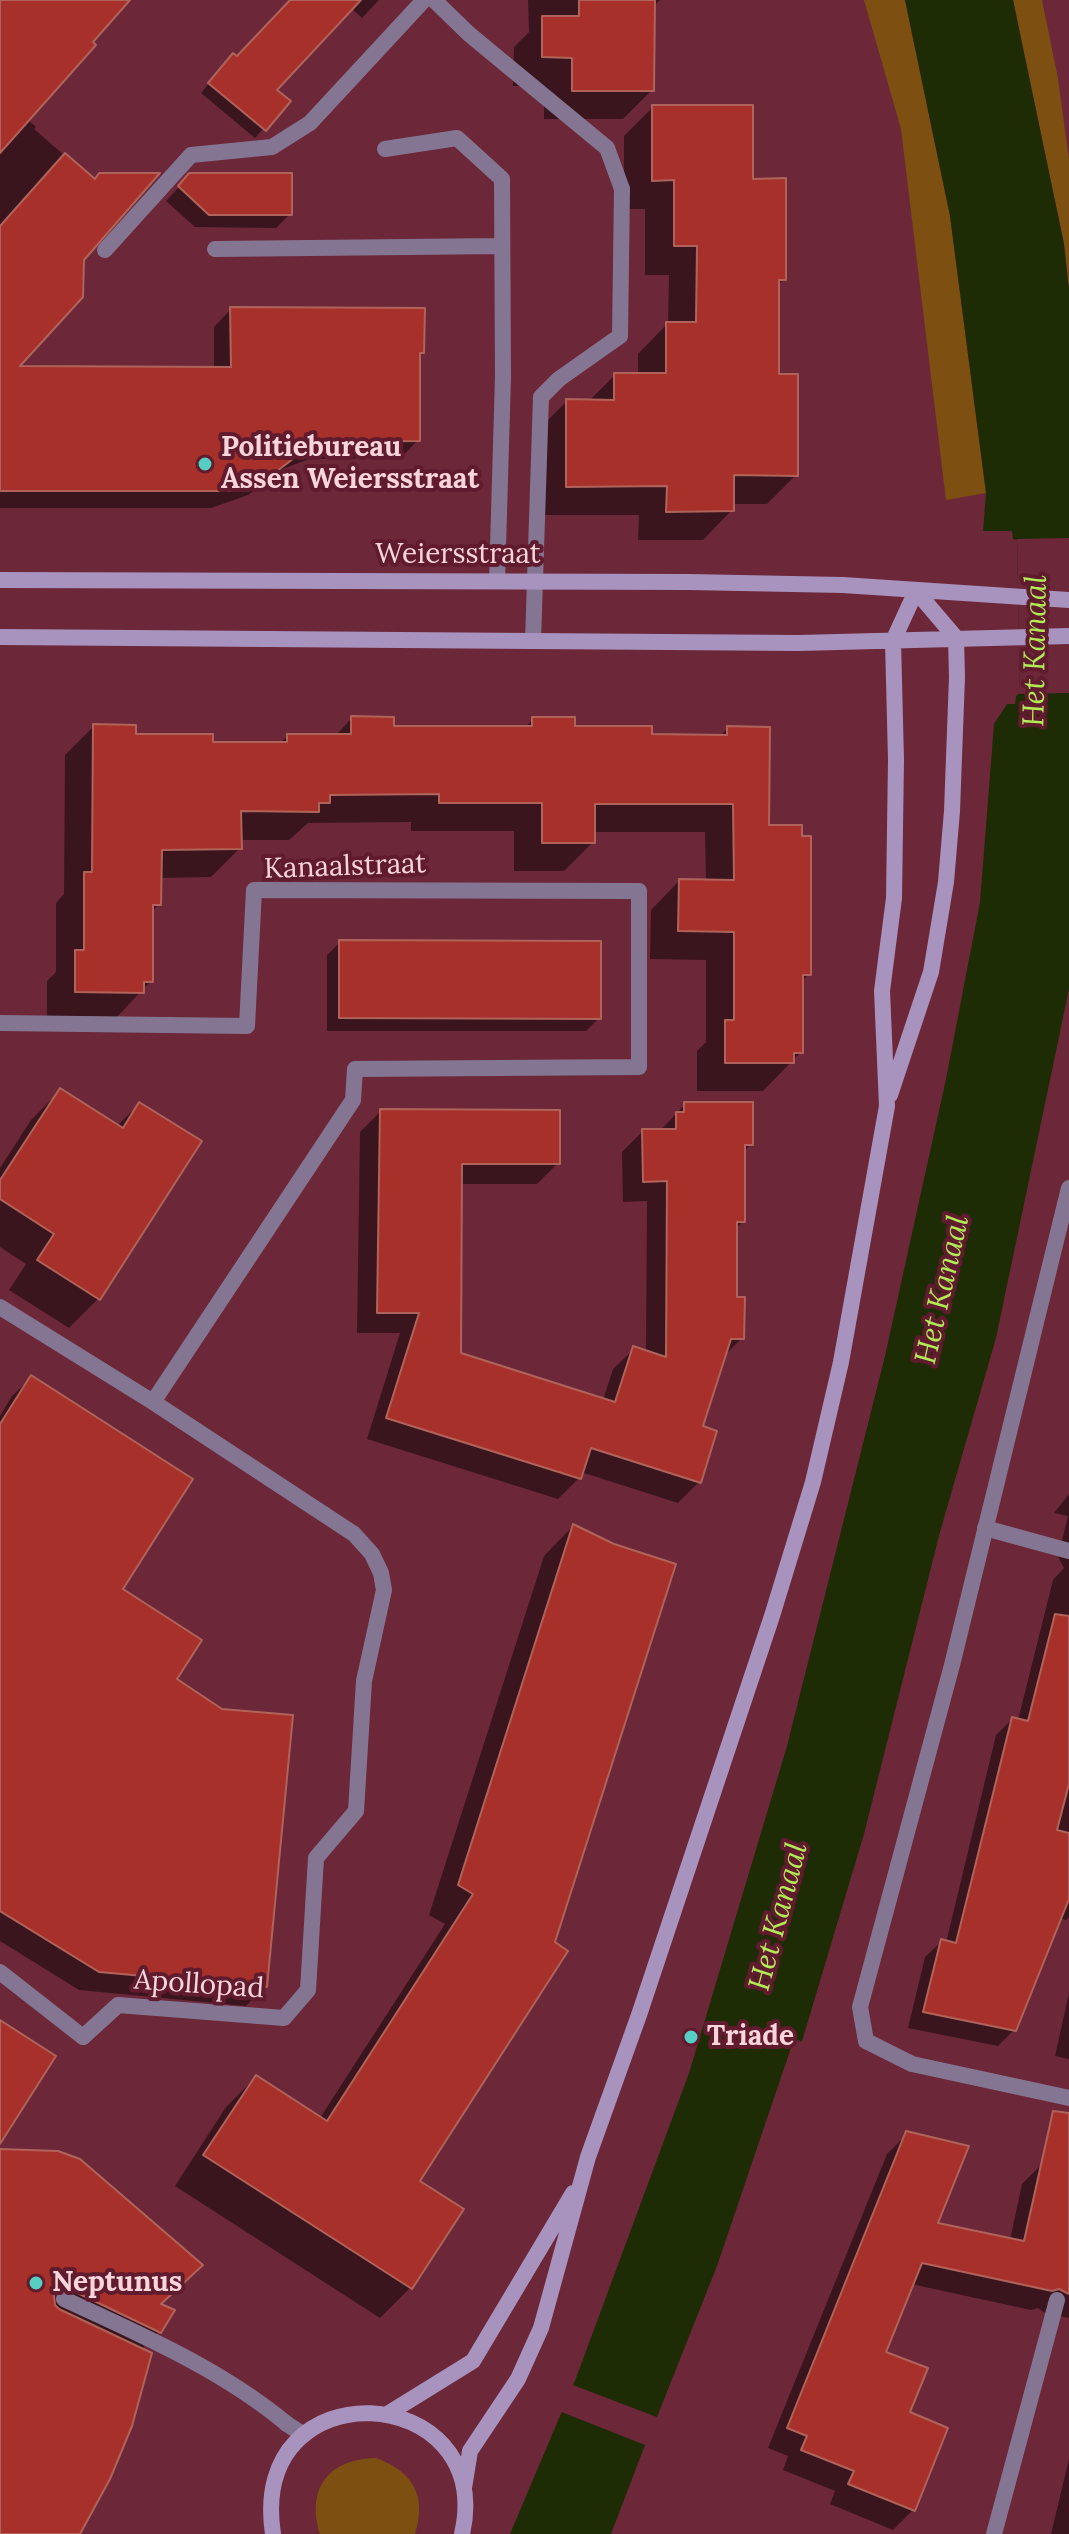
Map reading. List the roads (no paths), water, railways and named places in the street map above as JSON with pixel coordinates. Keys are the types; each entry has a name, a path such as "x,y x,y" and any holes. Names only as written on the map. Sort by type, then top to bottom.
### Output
{"main road":[{"name":"Weiersstraat","path":"0,580 829,585 1069,600"},
{"path":"462,2534 466,2517 464,2488 470,2451 518,2379 541,2328 584,2173 772,1616 813,1482 841,1362 887,1106 931,972 946,882 955,746 956,638 916,591 893,641 896,760 894,898 882,991 887,1106"},
{"path":"0,637 785,643 1069,636"},
{"path":"389,2413 473,2361 584,2173"},
{"path":"273,2534 270,2506 274,2480 285,2455 304,2435 329,2419 359,2412 389,2413 415,2423 438,2440 454,2462 464,2488"}],"street":[{"path":"105,250 191,155 272,147 310,123 424,0"},
{"path":"434,0 469,34 607,148 622,189 620,336 559,379 541,397 533,641"},
{"path":"385,149 457,138 502,179 503,392 497,581"},
{"path":"215,249 502,246"},
{"name":"Kanaalstraat","path":"0,1023 247,1026 254,890 639,891 639,1067 355,1069 353,1100 153,1402"},
{"path":"1069,1188 952,1665 860,2007 866,2041 912,2064 1069,2098"},
{"path":"0,1307 153,1402"},
{"name":"Apollopad","path":"0,1972 83,2037 118,2005 284,2018 308,1990 316,1858 356,1811 364,1681 384,1590 381,1573 372,1554 354,1534 153,1402"},
{"path":"985,1528 1069,1551"},
{"path":"64,2299 159,2344 205,2370 254,2398 304,2435"},
{"path":"994,2534 1057,2300"},
{"path":"266,2534 273,2534"}],"water":[{"name":"Het Kanaal","path":"905,0 1013,0 1064,244 1069,289 1069,989 996,1338 940,1532 864,1834 803,2038 704,2312 617,2534 510,2534 576,2378 689,2073 787,1746 885,1356 946,1079 980,902 994,724 1007,704 1015,704 1016,696 1020,693 1017,540 1013,539 1012,531 983,531 986,493 950,216"}],"place":[{"name":"Politiebureau Assen Weiersstraat","path":"205,464"},
{"name":"Triade","path":"691,2037"},
{"name":"Neptunus","path":"36,2283"}]}
